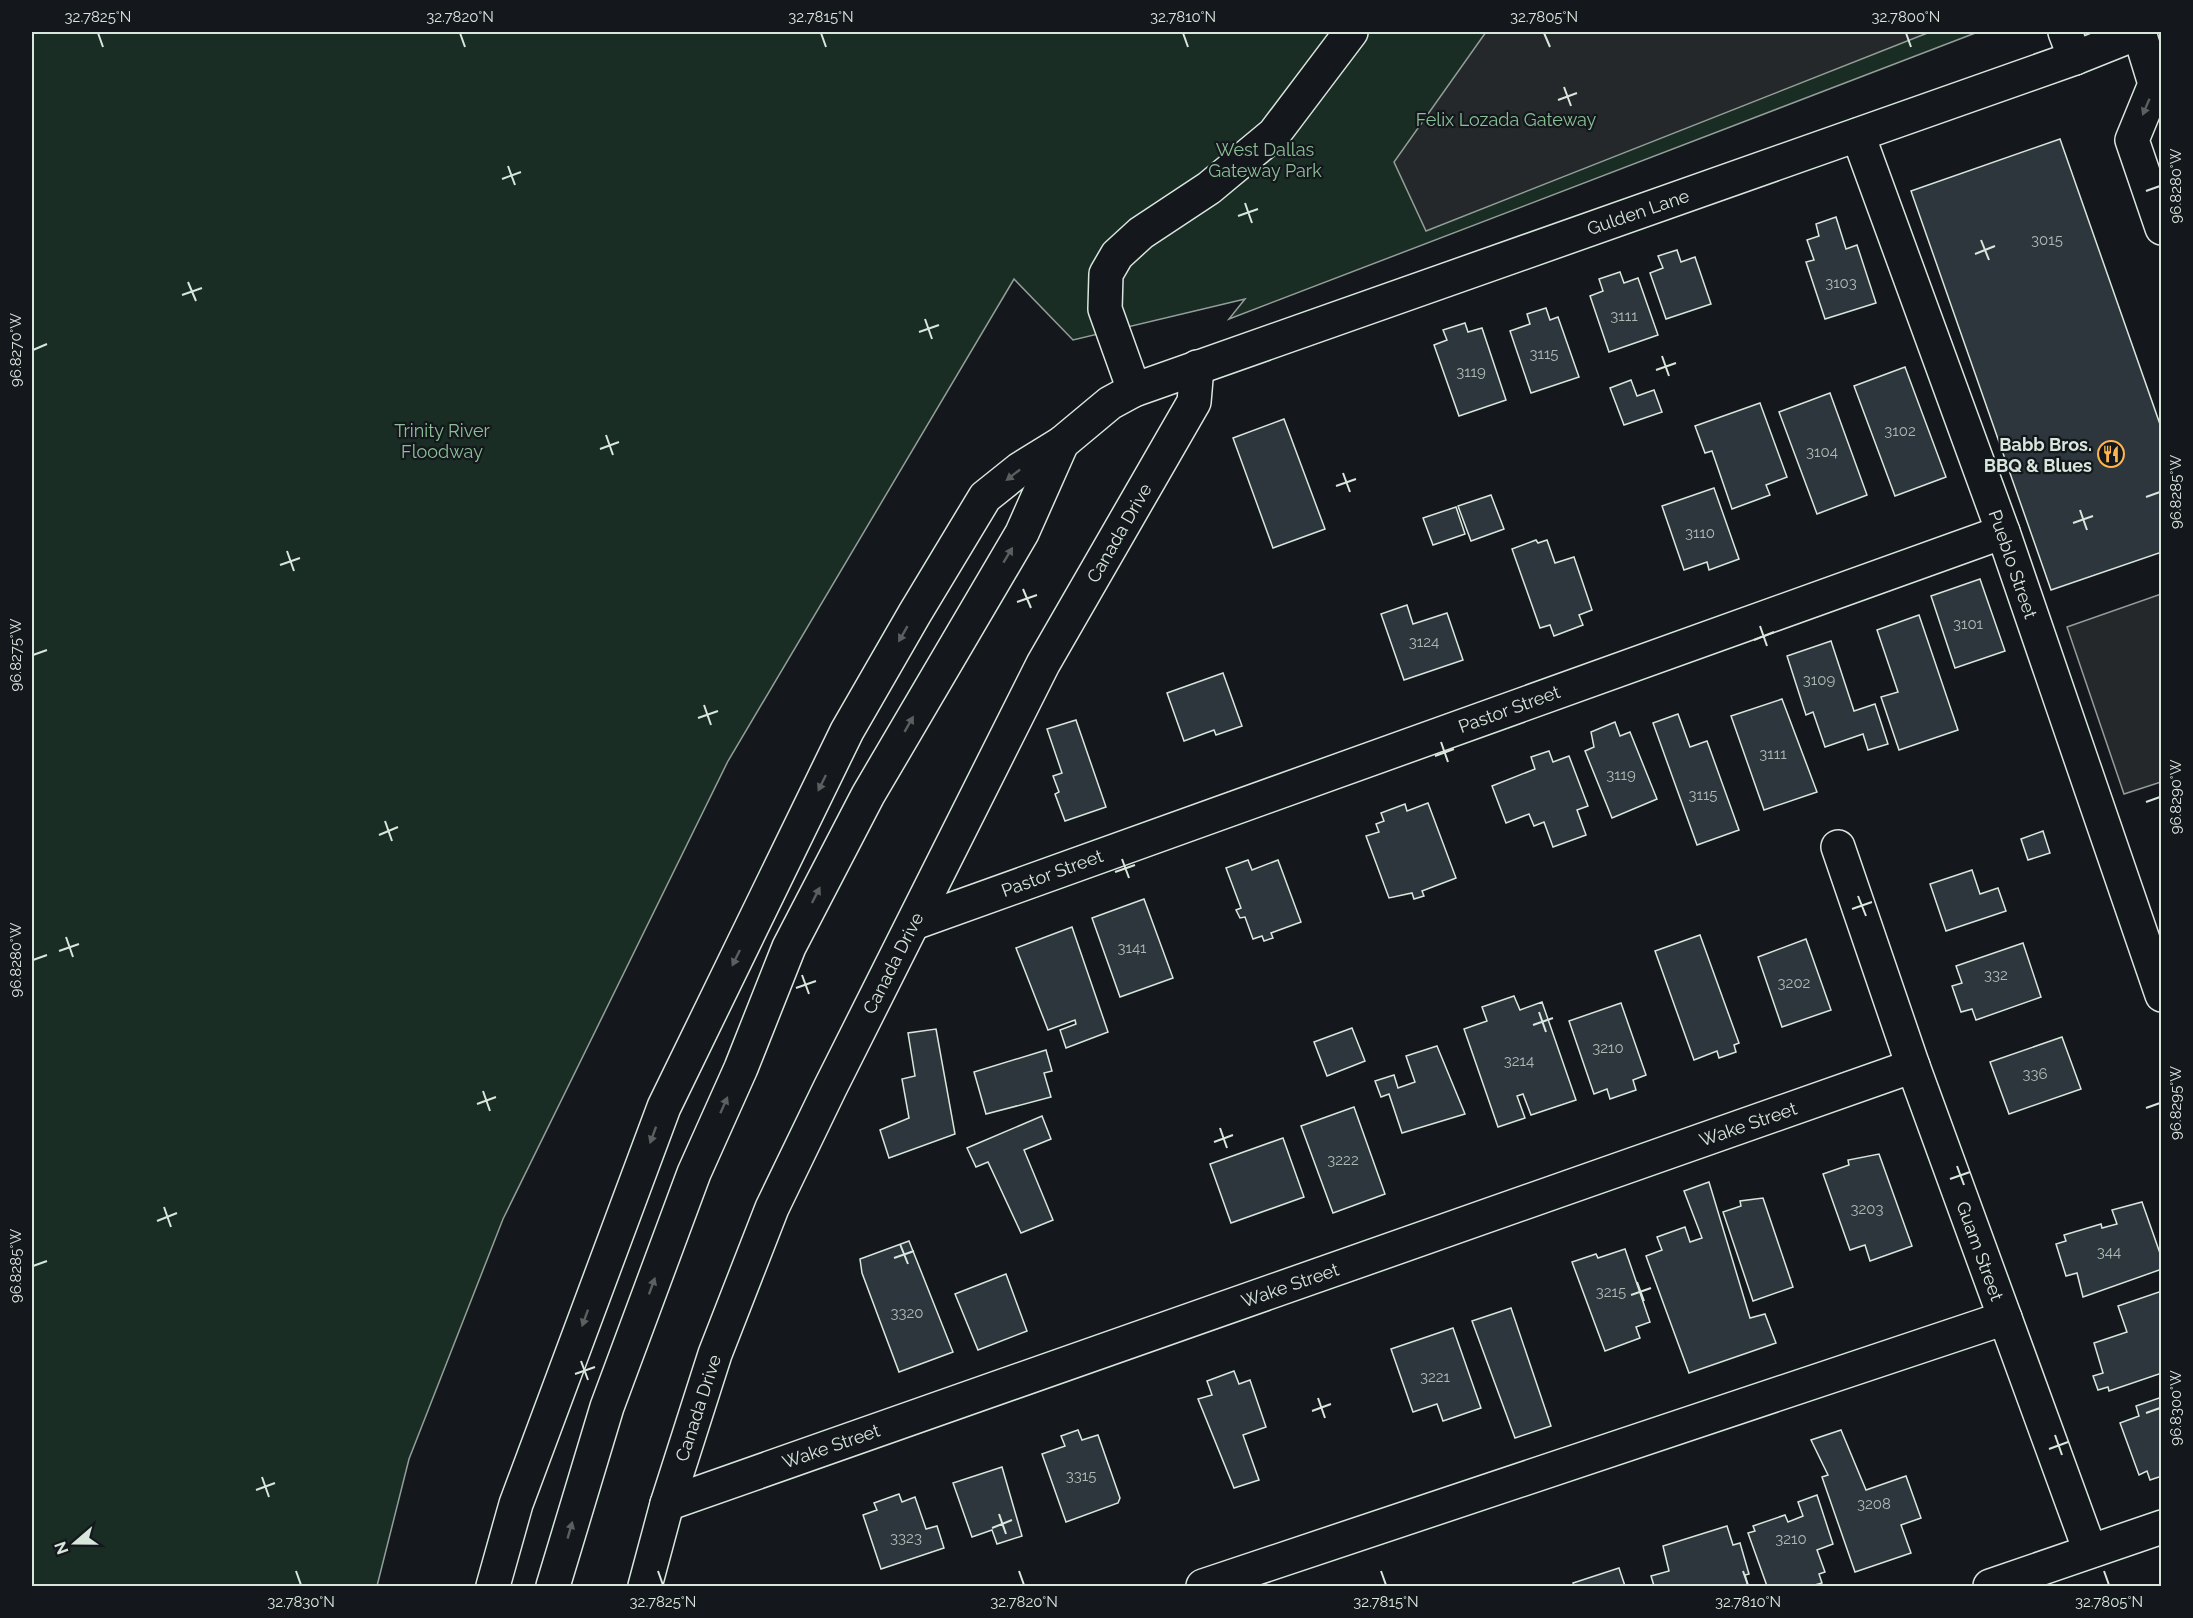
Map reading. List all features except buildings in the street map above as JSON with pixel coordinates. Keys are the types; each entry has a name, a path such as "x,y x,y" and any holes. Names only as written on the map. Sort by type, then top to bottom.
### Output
{"street":[{"path":"493,1587 516,1504 664,1107 847,731 985,497 1020,469 1062,443 1110,403 1134,390 1105,309 1106,274 1117,255 1141,233 1209,188 1274,134 1351,32"},
{"path":"2139,32 2155,84 2132,140 2162,228"},
{"name":"Gulden Lane","path":"1134,390 1858,135 2070,45 2139,32"},
{"name":"Pueblo Street","path":"1858,135 2003,532 2162,995"},
{"name":"Canada Drive","path":"645,1587 667,1504 715,1354 772,1208 1043,664 1194,402 1197,367"},
{"path":"553,1587 611,1395 694,1173 741,1068 789,947 868,795 1022,533 1062,443"},
{"name":"Pastor Street","path":"914,922 2003,532"},
{"name":"Guam Street","path":"1838,847 1913,1066 2090,1551"},
{"name":"Wake Street","path":"667,1504 1913,1066"},
{"path":"1203,1587 2005,1318"},
{"path":"1990,1587 2162,1527"}],"green space":[{"name":"Trinity River Floodway","path":"32,32 1978,32 1229,319 1245,299 1073,340 1014,279 728,761 503,1219 409,1459 377,1586 32,1586"}],"shaded area":[{"name":"Felix Lozada Gateway","path":"1486,32 1930,32 1426,231 1394,162"},
{"path":"2161,594 2161,782 2124,794 2067,627"}],"place":[{"name":"Babb Bros. BBQ & Blues","path":"2111,454"}],"park label":[{"name":"West Dallas Gateway Park","path":"1265,159"}]}
